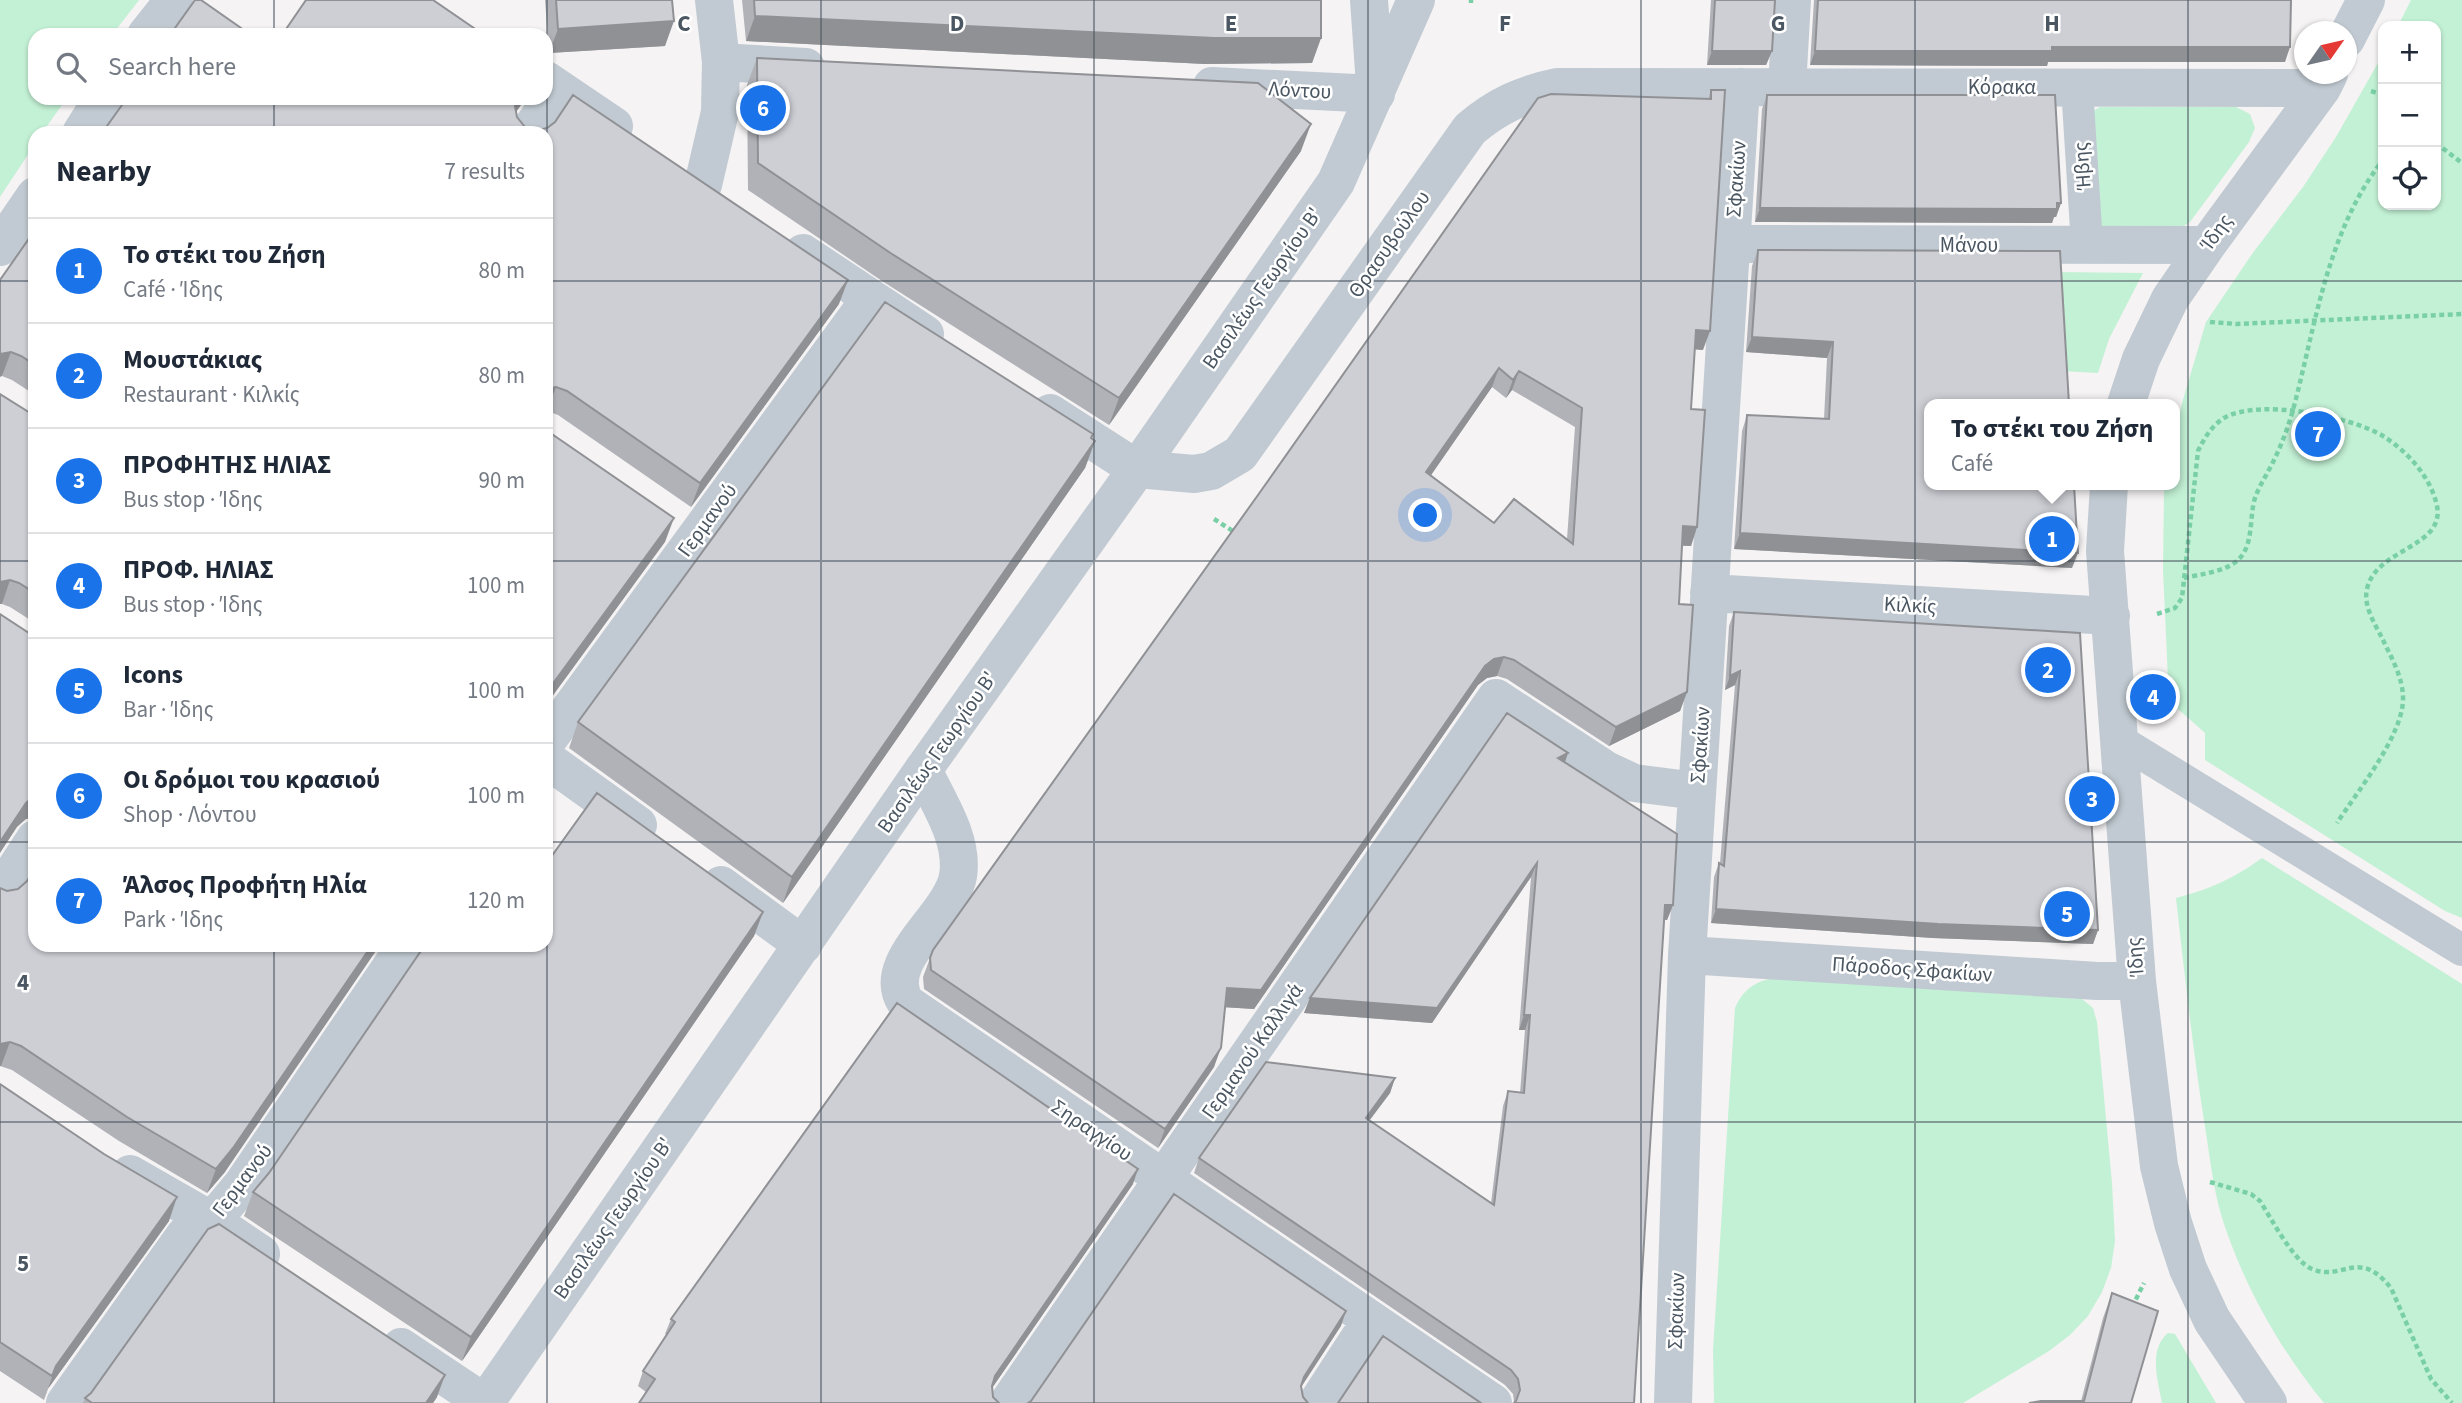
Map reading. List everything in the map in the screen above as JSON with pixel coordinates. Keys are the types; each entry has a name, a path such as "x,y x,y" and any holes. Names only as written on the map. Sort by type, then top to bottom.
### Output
{"street":[{"path":"152,28 174,0"},
{"path":"703,185 720,112 721,62 714,0"},
{"name":"Βασιλέως Γεωργίου Β'","path":"1369,0 1376,94"},
{"name":"Βασιλέως Γεωργίου Β'","path":"485,1403 923,770 1137,469 1336,182 1416,0"},
{"path":"1787,87 1792,0"},
{"path":"2356,21 2366,0"},
{"path":"721,62 846,69"},
{"name":"Κόρακα","path":"1683,87 2077,88 2294,82"},
{"name":"Ίδης","path":"2128,399 2141,359 2170,299 2323,84"},
{"path":"553,85 736,208"},
{"name":"Λόντου","path":"1181,85 1376,94"},
{"name":"Θρασυβούλου","path":"1021,395 1137,469 1194,474 1211,471 1240,454 1470,129 1489,113 1510,100 1558,87 1683,87"},
{"name":"Σφακίων","path":"1673,1403 1688,955 1741,87"},
{"path":"85,126 99,105"},
{"path":"531,126 541,105"},
{"path":"0,247 28,207"},
{"path":"770,231 951,351"},
{"name":"Μάνου","path":"1731,244 2207,244"},
{"name":"Γερμανού","path":"553,731 684,528 870,299"},
{"name":"Ίδης","path":"2109,490 2105,551 2119,740 2137,981 2159,1166 2188,1269 2212,1320 2268,1403"},
{"name":"Κιλκίς","path":"1709,593 2111,616"},
{"name":"Γερμανού Καλλιγά","path":"1007,1403 1496,698 1615,774 1634,783 1697,791"},
{"path":"553,764 803,945"},
{"name":"Σηραγγίου","path":"923,770 955,839 959,858 951,895 901,968 898,986 900,995 912,1009 1493,1403"},
{"path":"0,893 28,850"},
{"name":"Γερμανού","path":"65,1403 185,1235 212,1221 242,1185 401,952"},
{"name":"Πάροδος Σφακίων","path":"1688,955 2097,981 2137,981"},
{"path":"96,1153 212,1221 292,1274"},
{"path":"1317,1403 1371,1320"},
{"path":"371,1327 485,1403"}],"lane":[{"name":"Ήβης","path":"2077,88 2087,245"},
{"path":"2119,740 2462,950"}],"path":[{"path":"2441,147 2462,163"},
{"path":"2184,578 2234,563 2248,547 2250,516 2256,496 2283,441 2314,320 2340,235 2363,189 2378,167"},
{"path":"2170,299 2206,322 2237,324 2462,314"},
{"path":"2111,616 2158,614 2175,608 2182,598 2199,452 2207,434 2223,418 2268,409 2292,410 2357,425 2381,435 2406,453 2419,469 2437,507 2435,527 2428,536 2375,570 2366,590 2369,613 2397,668 2403,698 2399,723 2378,761 2313,859"},
{"path":"1204,512 1237,533"},
{"path":"2159,1166 2251,1194 2260,1201 2298,1258 2314,1270 2359,1267 2377,1273 2391,1287 2431,1379 2452,1403"}],"green space":[{"path":"0,0 139,0 117,28 28,28 28,105 62,105 47,126 28,126 28,155 0,197"},
{"path":"2411,0 2462,0 2462,918 2445,911 2205,760 2205,733 2169,701 2163,570 2164,490 2180,490 2182,403 2206,322 2336,137 2378,63 2378,210 2441,210 2441,21 2400,21"},
{"path":"2100,107 2236,107 2250,114 2255,128 2249,142 2190,222 2184,226 2101,226 2093,111"},
{"path":"2055,272 2143,273 2109,339 2098,373 2061,371"},
{"path":"2262,858 2462,984 2462,1403 2324,1403 2292,1360 2264,1315 2231,1243 2222,1218 2211,1166 2176,898 2221,882"},
{"path":"1773,978 2082,999 2093,1008 2097,1022 2112,1183 2115,1241 2111,1268 2102,1292 2088,1316 2070,1335 2049,1351 1963,1403 1714,1403 1713,1350 1735,1008 1750,988"},
{"path":"2168,1333 2175,1334 2216,1403 2162,1403 2156,1357 2162,1340"}],"building":[{"path":"195,0 201,0 241,28 175,28"},
{"path":"306,0 433,0 474,28 287,28"},
{"path":"556,0 672,0 674,21 558,29"},
{"path":"754,0 1321,0 1321,38 1214,38 755,16"},
{"path":"1715,0 1775,0 1772,51 1712,51"},
{"path":"1818,0 2291,0 2290,47 1815,51"},
{"path":"757,58 1258,83 1311,124 1119,398 892,254 758,163"},
{"path":"1711,90 1725,90 1710,331 1696,330 1691,409 1705,410 1697,527 1683,526 1679,604 1693,605 1687,692 1616,727 1514,660 1504,657 1494,659 1485,666 1261,990 1227,988 1221,1048 1165,1129 931,970 930,958 933,950 1538,98 1551,94 1711,99","holes":["1499,368 1513,380 1519,371 1582,408 1573,544 1514,499 1494,523 1426,472"]},
{"path":"573,95 848,280 700,483 567,391 553,388 553,126 550,126"},
{"path":"1767,95 2055,95 2061,203 2057,203 2057,209 1760,208"},
{"path":"122,105 515,105 517,117 524,126 107,126"},
{"path":"28,240 28,360 11,352 0,354 0,280"},
{"path":"1758,250 2060,251 2069,399 1924,399 1924,490 2074,490 2078,553 1740,533 1747,415 1829,419 1833,342 1752,337"},
{"path":"885,302 1093,434 1091,438 1095,441 792,877 578,722"},
{"path":"0,394 28,412 28,589 10,580 0,582"},
{"path":"553,435 674,518 553,683"},
{"path":"1734,612 2080,633 2098,930 1938,924 1716,909 1719,863 1724,866 1740,671 1730,676"},
{"path":"0,614 28,632 28,801 0,842"},
{"path":"1507,713 1568,753 1558,758 1677,834 1673,905 1665,905 1634,1403 1514,1403 1520,1390 1518,1379 1511,1370 1199,1158 1266,1062 1395,1078 1366,1118 1494,1205 1508,1091 1524,1093 1530,1015 1524,1015 1537,863 1437,1008 1310,998"},
{"path":"597,793 763,912 471,1337 253,1192 269,1173 420,952 553,952 553,854"},
{"path":"27,881 28,952 367,952 216,1169 127,1117 21,1046 10,1042 0,1044 0,888 7,891 18,889"},
{"path":"897,1003 1138,1169 995,1376 993,1397 999,1403 639,1403 655,1379 643,1371 675,1322 671,1319"},
{"path":"0,1084 104,1154 177,1197 56,1366 52,1376 0,1342"},
{"path":"1174,1194 1346,1311 1304,1377 1301,1386 1303,1397 1308,1403 1028,1403 1031,1401"},
{"path":"219,1224 445,1375 426,1403 92,1403 85,1398 208,1229"},
{"path":"2112,1293 2158,1311 2131,1403 2029,1403 2084,1401"},
{"path":"1383,1336 1481,1403 1338,1403"}],"place":[{"name":"Οι δρόμοι του κρασιού","path":"763,108"},
{"name":"Άλσος Προφήτη Ηλία","path":"2318,434"},
{"name":"Το στέκι του Ζήση","path":"2052,539"},
{"name":"Μουστάκιας","path":"2048,670"},
{"name":"ΠΡΟΦ. ΗΛΙΑΣ","path":"2153,697"},
{"name":"ΠΡΟΦΗΤΗΣ ΗΛΙΑΣ","path":"2092,799"},
{"name":"Icons","path":"2067,914"}]}
